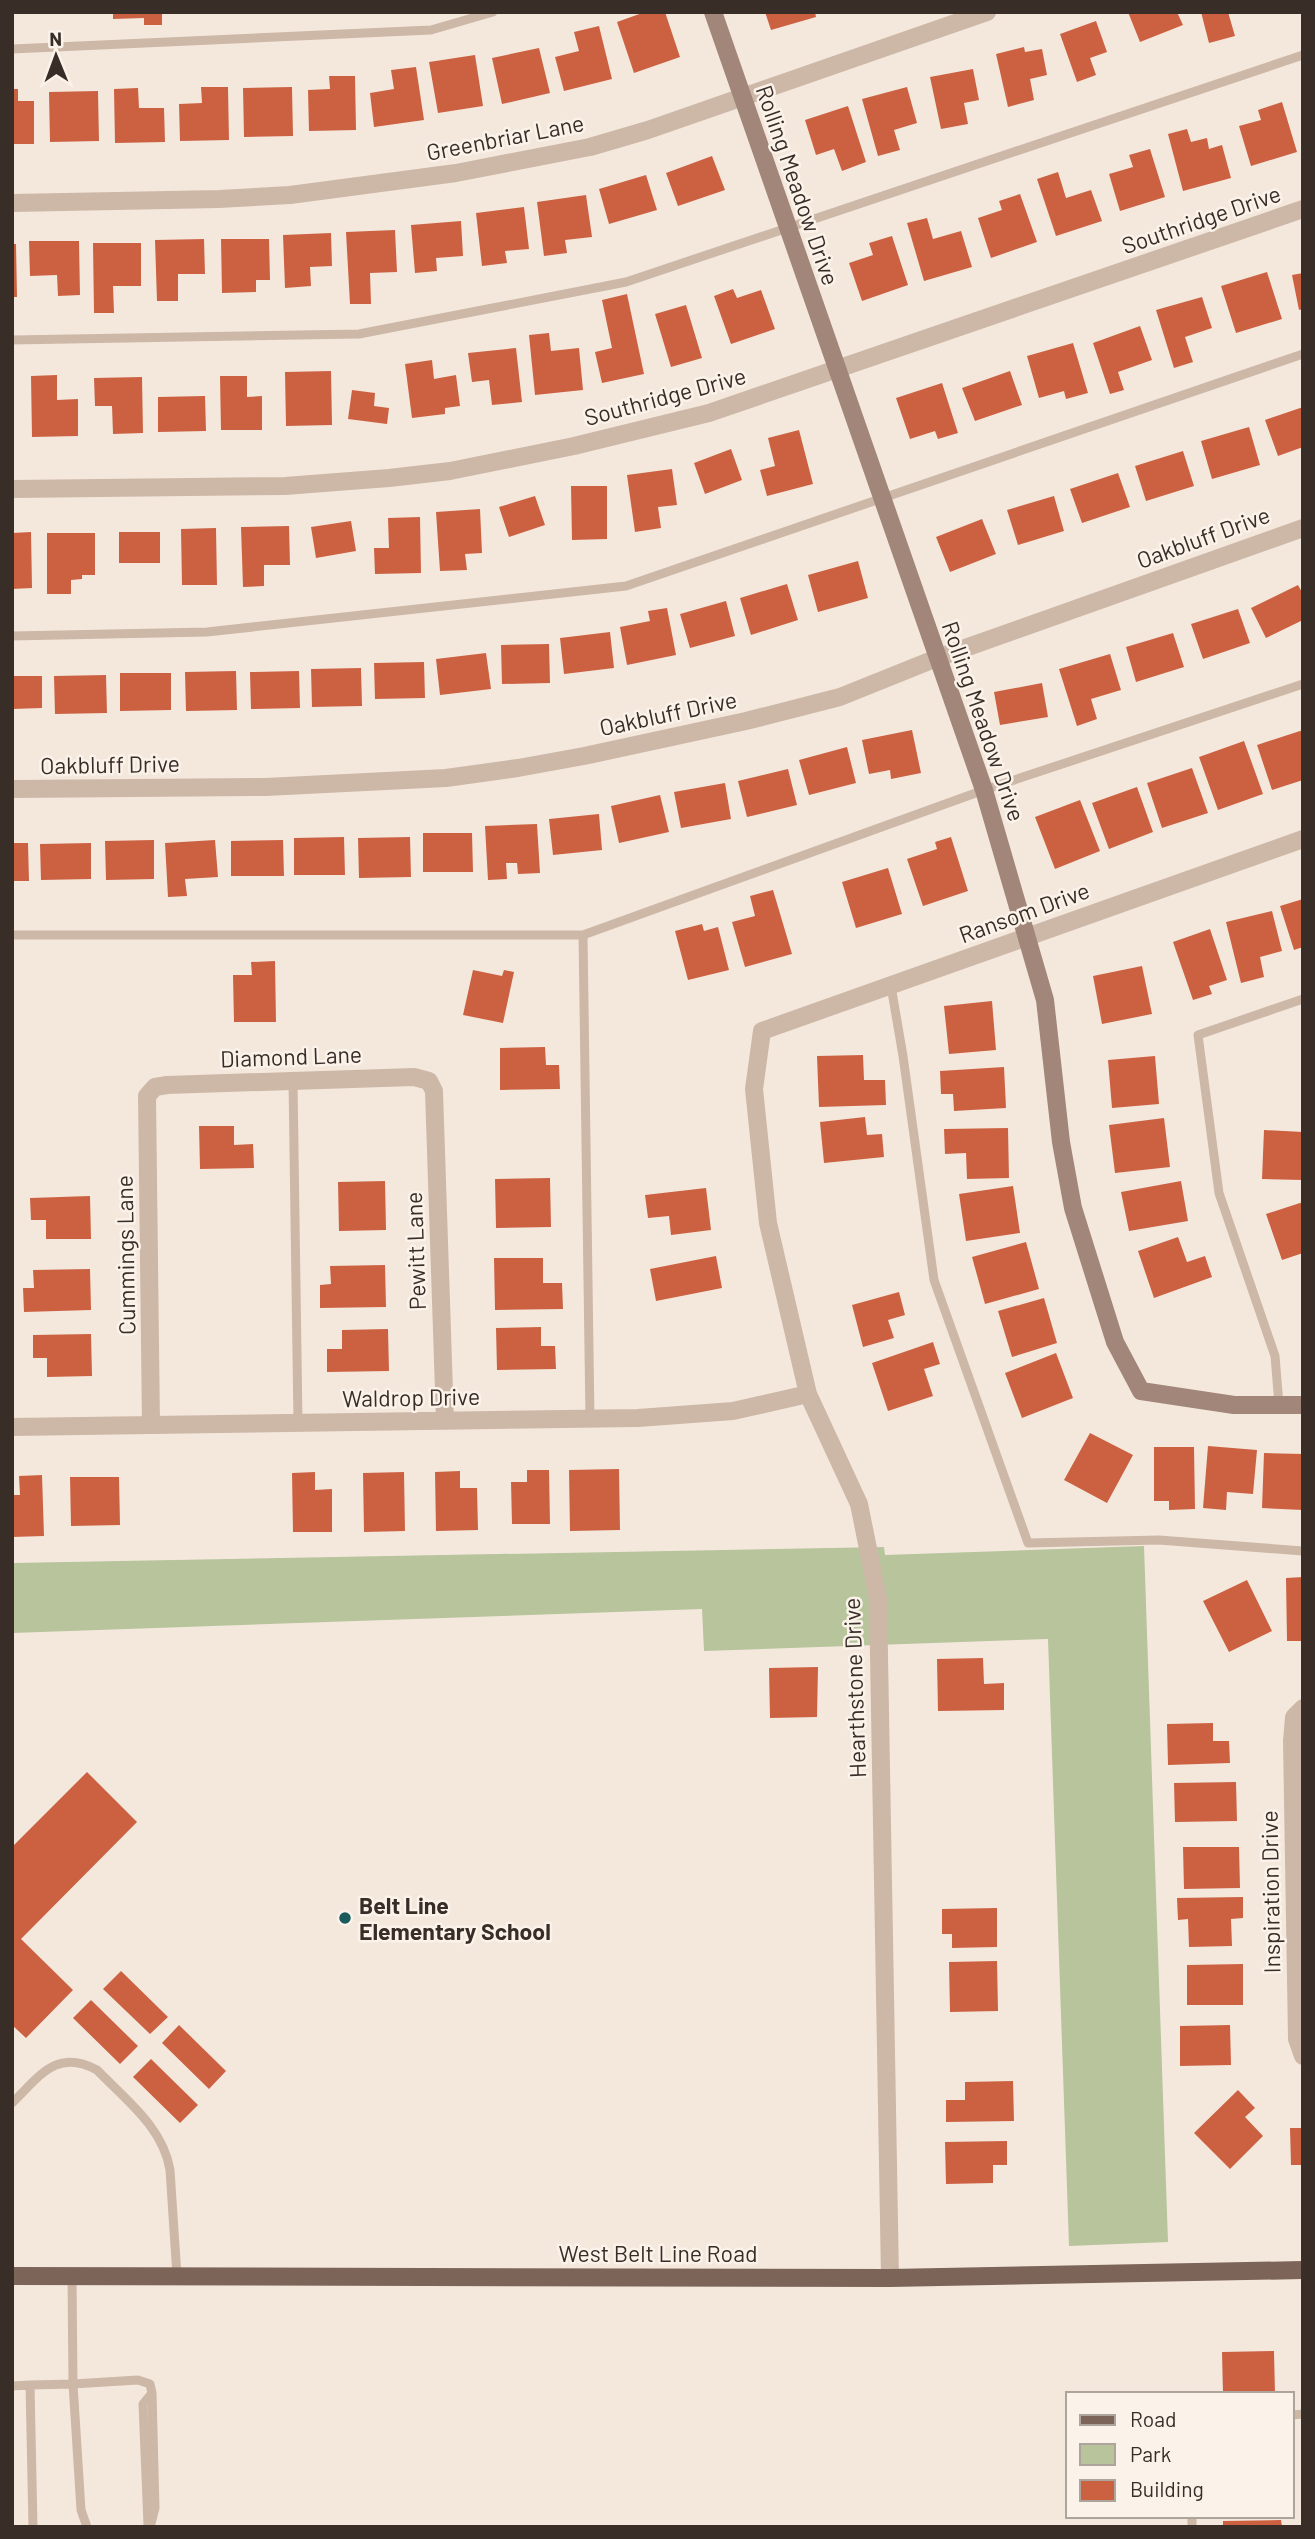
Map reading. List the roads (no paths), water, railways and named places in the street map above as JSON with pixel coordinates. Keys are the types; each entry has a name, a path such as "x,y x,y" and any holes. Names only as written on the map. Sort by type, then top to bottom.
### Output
{"main road":[{"name":"West Belt Line Road","path":"12,2276 890,2278 1303,2270"}],"street":[{"name":"Rolling Meadow Drive","path":"713,12 984,790 1045,1000 1061,1142 1073,1208 1115,1342 1141,1391 1234,1405 1279,1405"},
{"name":"Greenbriar Lane","path":"12,203 290,195 456,173 590,147 648,130 987,12"},
{"name":"Southridge Drive","path":"12,489 285,486 450,471 574,446 709,413 1303,209"},
{"name":"Oakbluff Drive","path":"12,789 266,787 446,778 518,768 746,721 840,697 937,659 1303,528"},
{"name":"Ransom Drive","path":"762,1031 1303,839"},
{"name":"Hearthstone Drive","path":"762,1031 754,1089 768,1223 808,1394 859,1504 878,1598 890,2278"},
{"name":"Diamond Lane","path":"155,1087 414,1077 429,1081"},
{"name":"Pewitt Lane","path":"429,1081 434,1091 444,1421"},
{"name":"Cummings Lane","path":"151,1425 148,1096 155,1087"},
{"name":"Waldrop Drive","path":"12,1427 638,1418 733,1411 808,1394"},
{"path":"1279,1405 1303,1405"},
{"name":"Inspiration Drive","path":"1303,1708 1294,1717 1292,1741 1297,2039 1303,2056"}],"lane":[{"path":"12,49 431,30 493,12"},
{"path":"12,340 359,334 626,282 1303,55"},
{"path":"12,636 207,632 626,586 1303,354"},
{"path":"12,935 583,935 984,790 1303,684"},
{"path":"583,935 590,1419"},
{"path":"891,986 904,1056 934,1280 1028,1543 1159,1540 1303,1551"},
{"path":"1279,1405 1275,1356 1219,1193 1198,1035 1303,999"},
{"path":"293,1081 298,1423"},
{"path":"12,2103 45,2070 71,2061 85,2063 97,2070 148,2123 168,2153 177,2276"},
{"path":"72,2276 74,2384 81,2510 87,2527"},
{"path":"12,2386 138,2380 150,2384 152,2393 144,2404 149,2527"},
{"path":"30,2385 33,2527"}],"place":[{"name":"Belt Line Elementary School","path":"345,1918"}]}
